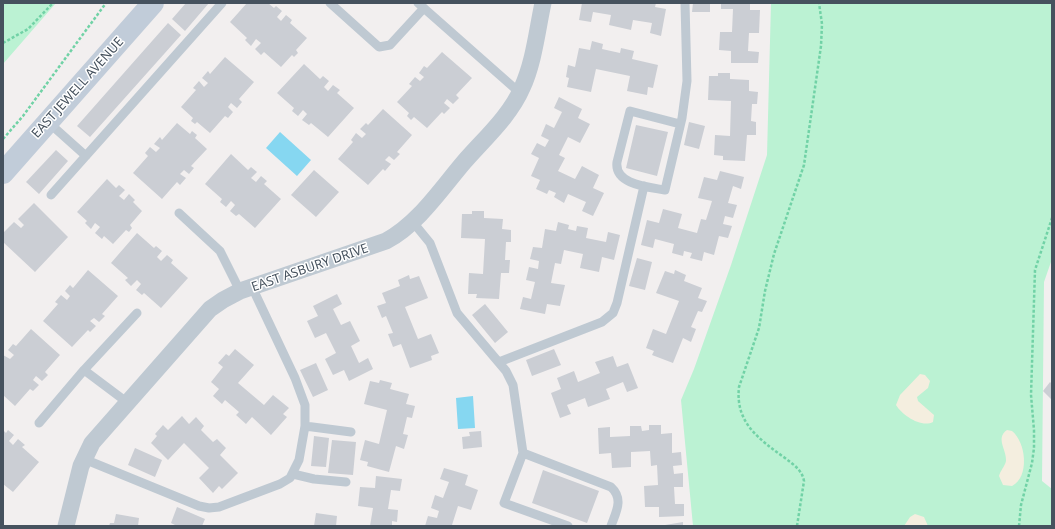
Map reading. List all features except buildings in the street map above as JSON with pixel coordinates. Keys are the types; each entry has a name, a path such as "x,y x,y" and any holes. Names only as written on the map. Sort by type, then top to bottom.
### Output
{"street":[{"name":"EAST JEWELL AVENUE","path":"3,173 153,3"},
{"name":"EAST ASBURY DRIVE","path":"66,526 76,484 84,459 100,433 206,314 223,300 246,289 380,244 398,234 412,221 496,125 520,93 533,55 543,3"}],"lane":[{"path":"51,195 222,3"},
{"path":"330,3 375,44 379,47 385,48 390,46 421,6 520,93"},
{"path":"680,124 630,111 617,170 626,181 665,190 680,124 687,70 685,3"},
{"path":"48,122 86,156"},
{"path":"499,362 602,322 613,313 617,303 644,186"},
{"path":"84,459 199,506 209,508 219,507 280,484 293,474 299,460 305,426 305,405 295,378 246,289 220,251 179,213"},
{"path":"412,221 430,244 457,313 509,375 514,389 523,453 504,503 568,526"},
{"path":"39,423 84,370 137,313"},
{"path":"84,370 128,403"},
{"path":"305,426 351,432"},
{"path":"523,453 611,487 617,493 619,501 611,526"},
{"path":"293,474 314,479 346,482"}],"path":[{"path":"3,43 28,29 53,3"},
{"path":"3,138 23,116 106,3"},
{"path":"797,526 804,481 803,476 797,467 769,446 747,425 741,415 738,396 739,387 759,328 765,291 774,254 804,165 821,46 822,24 819,3"},
{"path":"1019,526 1021,505 1034,448 1031,388 1035,270 1052,218"}],"green space":[{"path":"3,3 56,3 3,64"},
{"path":"771,3 1052,3 1052,259 1044,282 1042,481 1052,489 1052,526 693,526 681,400 694,369 731,265 767,155"}],"sand":[{"path":"920,374 925,375 930,381 928,388 917,397 918,401 934,415 933,422 923,423 912,420 896,405 900,395"},
{"path":"1007,430 1012,431 1017,436 1023,451 1024,459 1022,475 1018,482 1012,486 1003,485 999,476 1006,461 1002,437"},
{"path":"915,514 924,517 928,526 904,526 910,517"}],"water":[{"path":"280,132 311,160 297,176 266,148"},
{"path":"473,396 475,428 458,429 456,398"}]}
